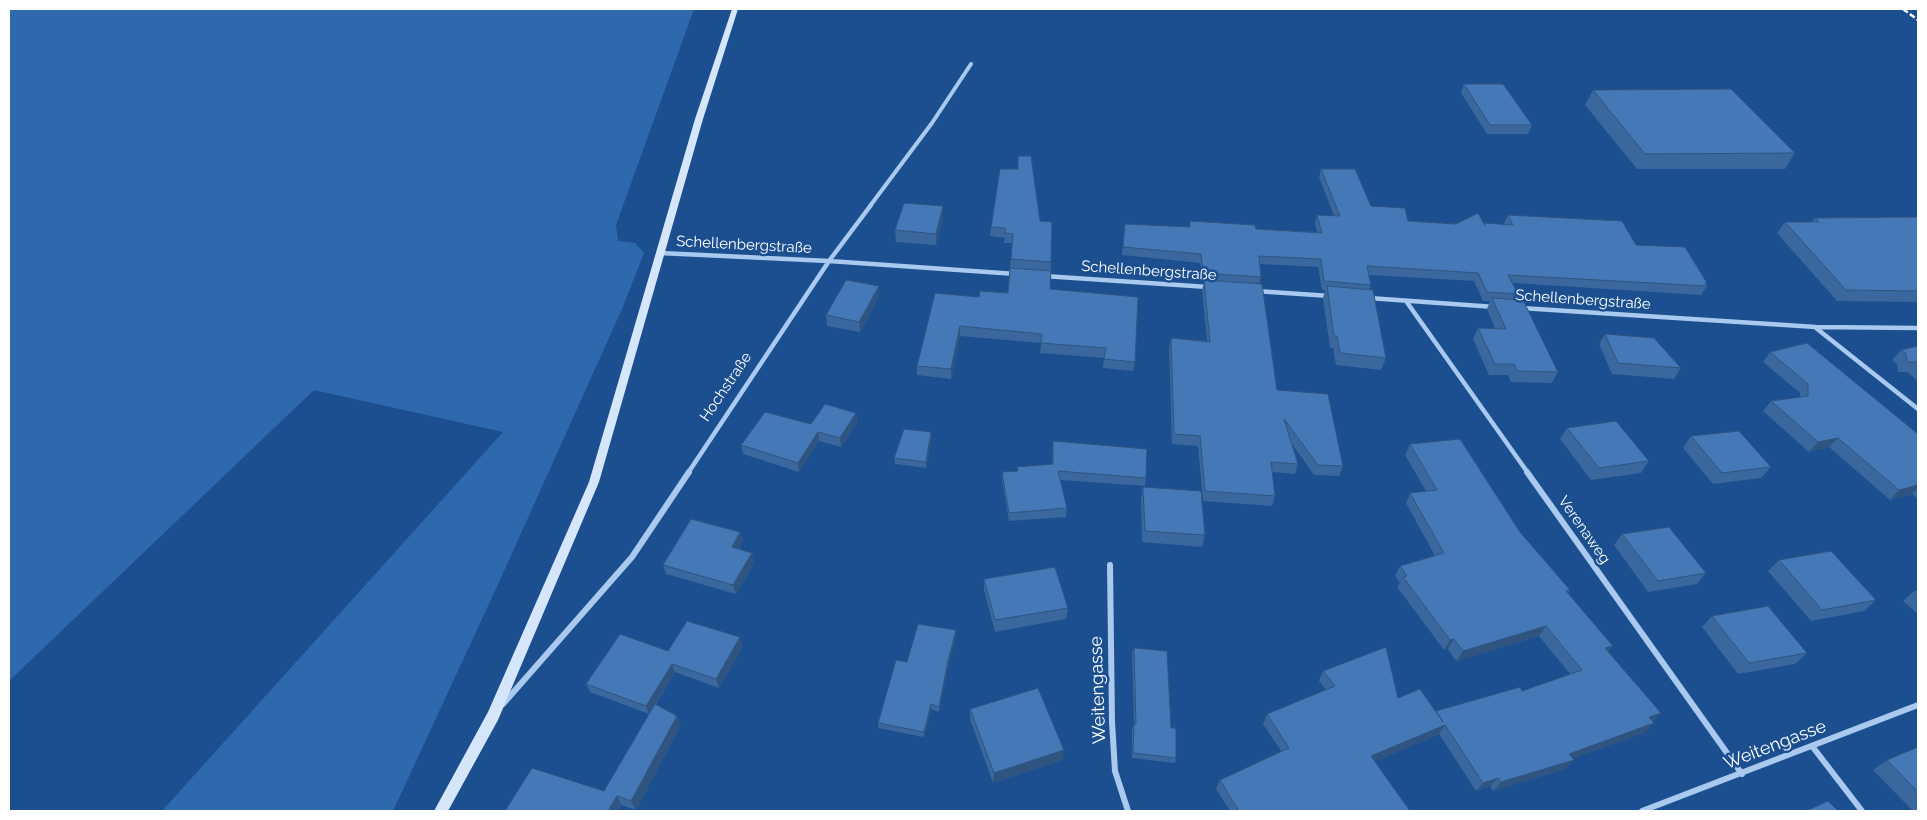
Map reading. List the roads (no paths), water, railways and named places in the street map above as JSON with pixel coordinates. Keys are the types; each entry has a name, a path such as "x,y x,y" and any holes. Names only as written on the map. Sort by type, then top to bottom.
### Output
{"street":[{"name":"Hochstraße","path":"441,811 493,716 594,482 699,119 735,9"},
{"name":"Hochstraße","path":"493,716 632,557 829,261 932,123 971,64"},
{"name":"Schellenbergstraße","path":"660,253 829,261 1018,274"},
{"name":"Schellenbergstraße","path":"1038,276 1217,288"},
{"path":"1247,290 1336,296"},
{"name":"Schellenbergstraße","path":"1366,298 1504,307"},
{"name":"Verenaweg","path":"1406,301 1742,774"},
{"name":"Schellenbergstraße","path":"1513,308 1816,327 1918,328"},
{"path":"1816,327 1918,409"},
{"name":"Weitengasse","path":"1110,565 1112,722 1116,771 1128,811"},
{"name":"Weitengasse","path":"1642,811 1918,705"},
{"path":"1812,746 1862,811"}],"railway":[{"path":"1903,9 1918,20"}]}
